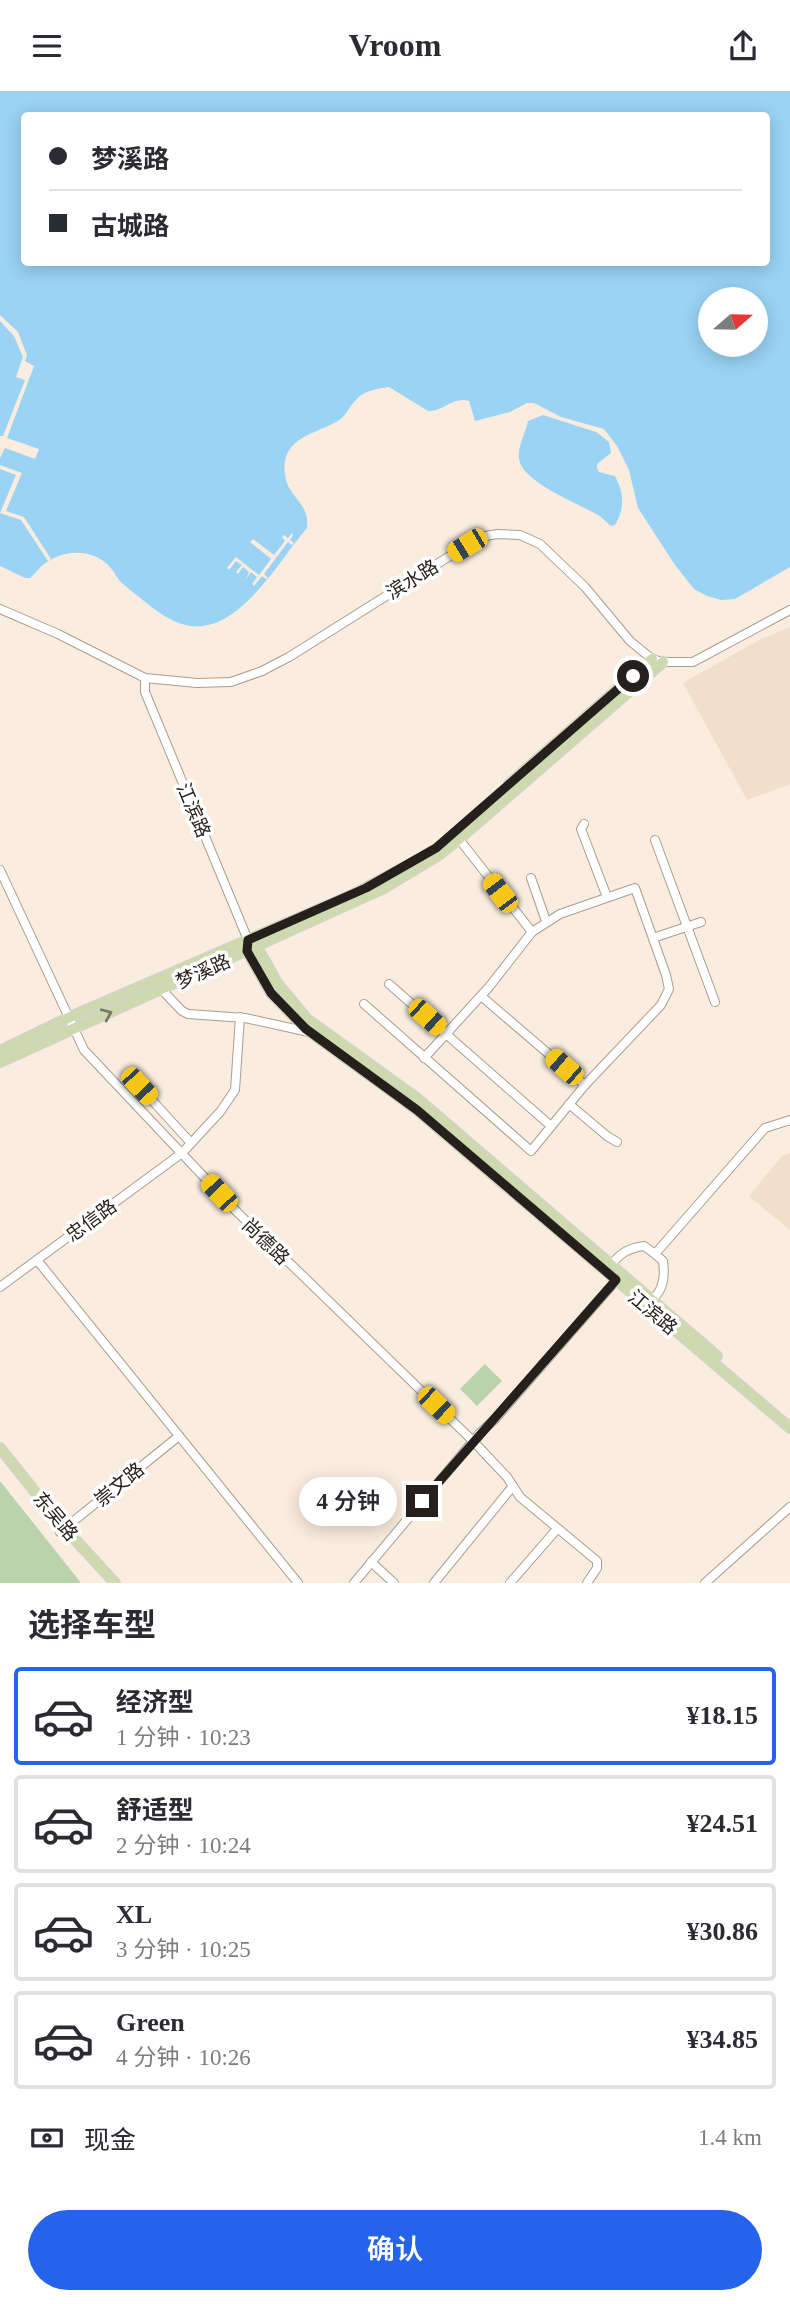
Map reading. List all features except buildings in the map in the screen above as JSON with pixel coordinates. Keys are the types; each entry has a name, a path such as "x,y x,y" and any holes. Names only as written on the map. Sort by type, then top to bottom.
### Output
{"main road":[{"name":"梦溪路","path":"0,1062 70,1023 162,990 251,946 379,881 457,836 657,661"},
{"name":"梦溪路","path":"0,1051 251,946"},
{"name":"江滨路","path":"251,946 271,993 310,1032 417,1110 619,1277 790,1428"},
{"name":"江滨路","path":"251,946 307,1019 418,1099 611,1265 619,1277 652,1300 790,1420"},
{"name":"东吴路","path":"0,1448 62,1530 114,1583"},
{"name":"东吴路","path":"0,1457 107,1583"}],"street":[{"name":"滨水路","path":"0,609 145,678 187,683 231,682 262,671 313,643 480,537 497,534 520,535 540,544 585,587 630,641 657,661"},
{"path":"657,661 694,662 790,610"},
{"name":"江滨路","path":"145,678 145,692 251,946"},
{"path":"584,824 581,829 607,897"},
{"path":"457,836 500,893 518,924 531,934"},
{"path":"655,840 715,1002"},
{"name":"尚德路","path":"0,870 84,1050 238,1213 474,1441 520,1497 597,1561 597,1568 587,1583"},
{"path":"531,878 546,921"},
{"path":"364,1004 424,1058 531,1151 585,1085 661,1005 669,989 635,888 546,921 531,934 481,996 424,1058"},
{"path":"653,938 701,922"},
{"path":"389,983 551,1126"},
{"path":"162,990 188,1014 240,1017 310,1032"},
{"path":"481,996 585,1085"},
{"name":"忠信路","path":"0,1287 182,1153 226,1105 236,1090 240,1017"},
{"path":"139,1086 191,1143"},
{"path":"569,1104 617,1142"},
{"path":"655,1254 765,1128 790,1120"},
{"path":"611,1265 619,1255 632,1248 644,1246 655,1254 663,1261 665,1277 657,1296 652,1300"},
{"path":"37,1260 298,1583"},
{"path":"354,1583 474,1441 619,1277"},
{"name":"崇文路","path":"62,1530 179,1436"},
{"path":"434,1583 513,1486"},
{"path":"705,1583 790,1507"},
{"path":"510,1583 556,1529"},
{"path":"371,1562 394,1583"}],"shaded area":[{"path":"790,627 790,784 747,800 683,683 759,640"},
{"path":"790,1153 790,1230 749,1196 782,1156"}],"green space":[{"path":"485,1364 502,1381 477,1406 460,1389"},
{"path":"0,1481 81,1583 0,1583"}],"water":[{"path":"0,91 790,91 790,567 735,599 721,600 707,596 694,589 675,565 638,508 629,470 617,446 604,429 561,417 534,403 475,421 469,401 453,402 428,411 389,387 362,394 342,418 304,437 289,451 285,461 285,475 290,489 305,512 307,528 254,595 238,610 220,621 202,626 174,621 124,585 103,561 88,554 71,553 55,558 42,565 30,578 0,566"},
{"path":"543,415 596,432 609,442 611,453 597,464 597,468 599,472 615,476 620,488 622,507 615,525 611,526 598,515 540,484 523,468 519,454 528,421"}],"pier":[{"path":"0,315 18,332 27,355 25,361 34,366 7,438 39,449 35,459 5,448 0,458 0,436 3,436 25,380 16,377 23,357 14,336 0,321"},
{"path":"0,465 22,473 6,511 24,517 51,559 48,561 21,520 0,513 16,475 0,469"},
{"path":"292,533 290,540 294,543 292,545 288,542 264,574 268,578 262,576 254,586 252,584 257,577 251,572 246,579 249,572 243,567 238,574 236,572 242,565 236,561 229,570 227,568 236,557 259,575 271,559 250,542 253,539 274,555 285,541 282,537 284,535 288,538"}],"route":[{"path":"422,1501 616,1280 417,1110 306,1029 271,993 247,951 248,940 366,888 436,848 633,676"}]}
